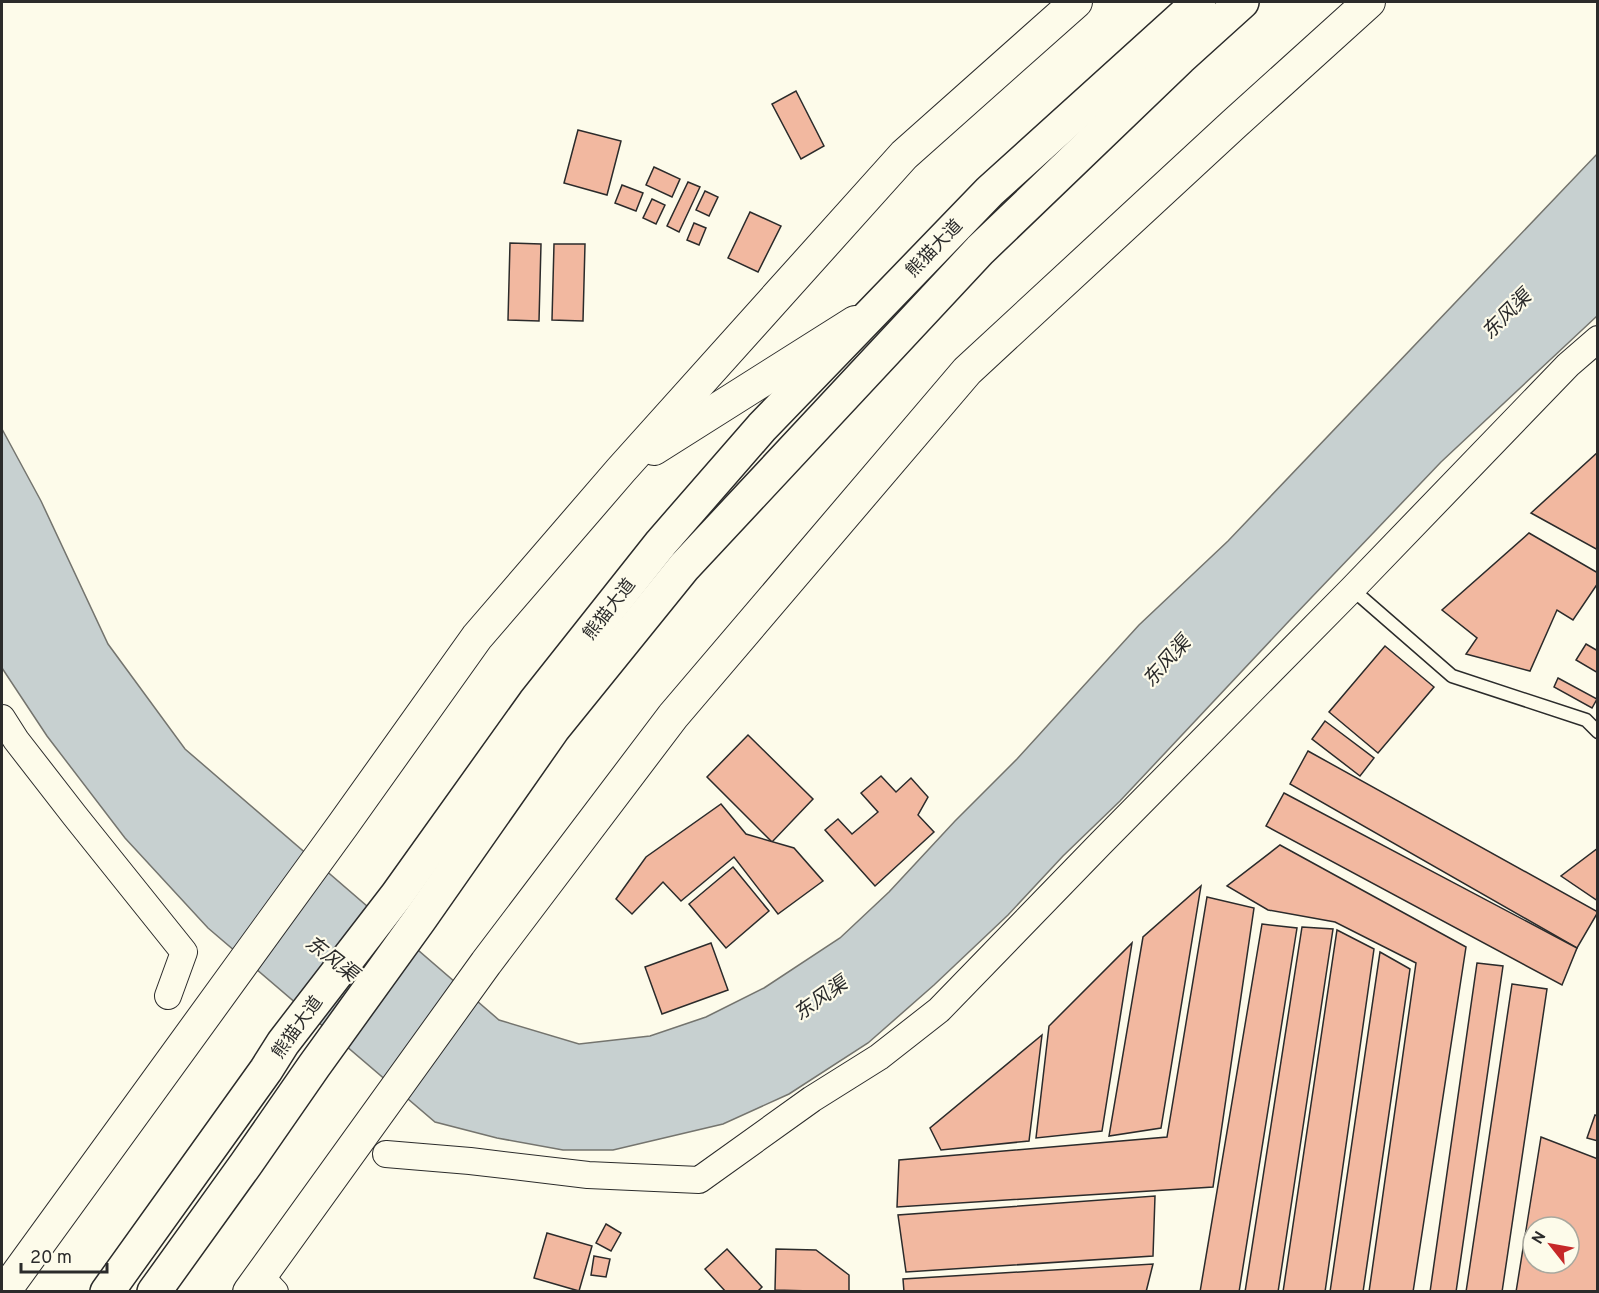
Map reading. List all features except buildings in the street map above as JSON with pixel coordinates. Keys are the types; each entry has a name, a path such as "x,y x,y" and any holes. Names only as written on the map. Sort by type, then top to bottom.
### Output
{"main road":[{"name":"熊猫大道","path":"107,1292 283,1043 397,895 535,702 661,543 762,427 990,191 1199,2"},
{"name":"熊猫大道","path":"154,1292 553,729 684,567 980,250 1180,58 1242,2"}],"street":[{"path":"4,1292 477,637 621,470 904,155 1076,2"},
{"path":"261,1286 386,1102 486,963 673,716 967,371 1369,2"},
{"path":"621,470 873,310"},
{"path":"386,1154 588,1174 699,1180 812,1099 879,1057 939,1010 1109,834 1352,590 1569,365 1598,339"},
{"path":"2,718 16,740 75,816 184,952 168,996"}],"lane":[{"path":"1352,590 1452,676 1586,720 1598,732"}],"water":[{"name":"东风渠","path":"1597,154 1597,316 1441,462 1120,801 1063,856 1008,915 934,985 868,1043 789,1094 723,1124 613,1150 563,1150 497,1138 435,1122 208,928 125,838 47,736 2,668 2,429 41,501 108,644 185,749 499,1020 579,1044 650,1036 706,1017 764,988 840,938 889,892 1017,759 1139,625 1228,541"}]}
